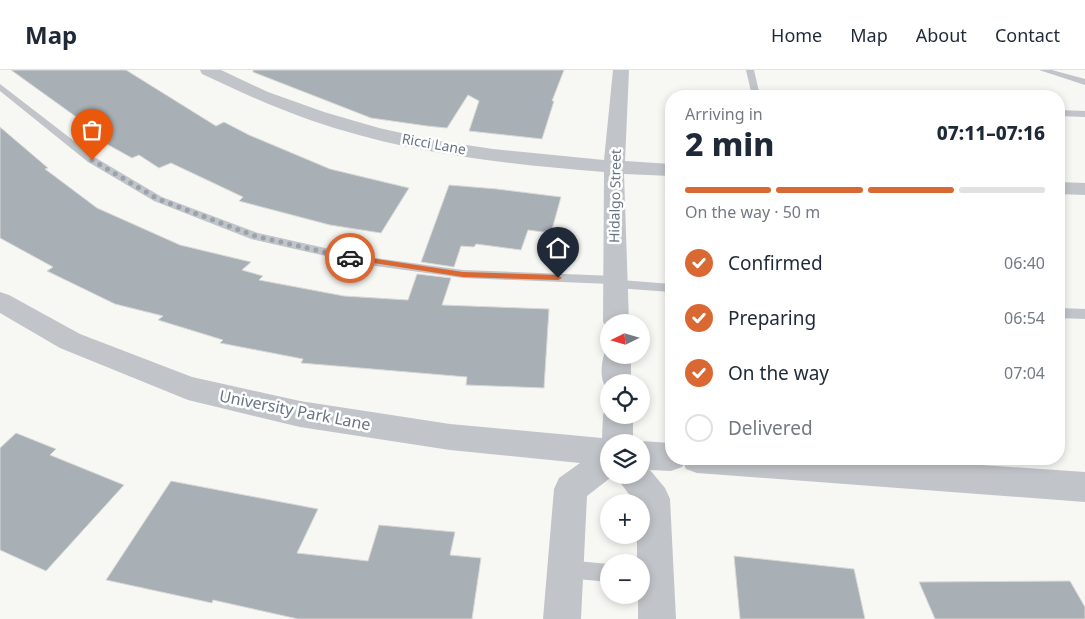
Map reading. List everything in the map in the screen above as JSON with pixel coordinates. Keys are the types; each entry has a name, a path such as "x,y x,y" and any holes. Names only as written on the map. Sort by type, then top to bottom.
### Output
{"street":[{"name":"Ricci Lane","path":"208,70 278,101 359,129 417,142 499,156 614,168 665,170"},
{"name":"Hidalgo Street","path":"616,314 614,168 621,70"},
{"path":"1065,188 1085,189"},
{"name":"University Park Lane","path":"0,301 70,341 188,388 300,414 450,437 600,451"},
{"path":"650,456 665,457"},
{"path":"783,465 1085,486"},
{"path":"562,619 571,489 600,467"},
{"path":"641,484 653,500 649,554"},
{"path":"650,586 657,619"}],"lane":[{"path":"750,70 755,90"},
{"path":"1044,70 1085,82"},
{"path":"0,87 92,160 158,199 255,236 361,260 463,274 616,282 665,287"},
{"path":"1065,113 1085,114"},
{"path":"1065,312 1085,314"},
{"path":"565,569 600,572"}],"building":[{"path":"11,70 126,70 216,126 224,122 249,135 330,169 409,188 381,233 330,225 239,201 243,197 171,163 159,168 139,155 132,158 94,137 100,134"},
{"path":"253,70 564,70 552,101 554,101 542,139 469,131 479,101 468,95 447,128 427,126 371,118 253,72"},
{"path":"0,127 48,168 45,169 97,208 180,245 251,262 242,270 263,276 259,280 344,296 408,300 417,274 451,278 442,305 549,309 544,388 466,385 467,377 301,363 303,359 220,343 223,340 158,320 163,316 115,304 47,271 53,267 0,238"},
{"path":"449,185 561,197 551,233 528,230 521,250 476,244 474,247 461,246 454,267 421,262"},
{"path":"16,433 56,449 50,455 124,485 46,571 0,550 0,448"},
{"path":"171,481 318,509 297,553 368,561 379,525 455,532 450,555 481,558 472,619 298,619 213,600 212,603 106,580"},
{"path":"734,556 854,569 865,619 740,619"},
{"path":"1070,581 1085,607 1085,619 935,619 919,582"}],"way so far":[{"path":"92,160 158,199 255,236 350,258"}],"route":[{"path":"350,258 463,274 558,278"}]}
